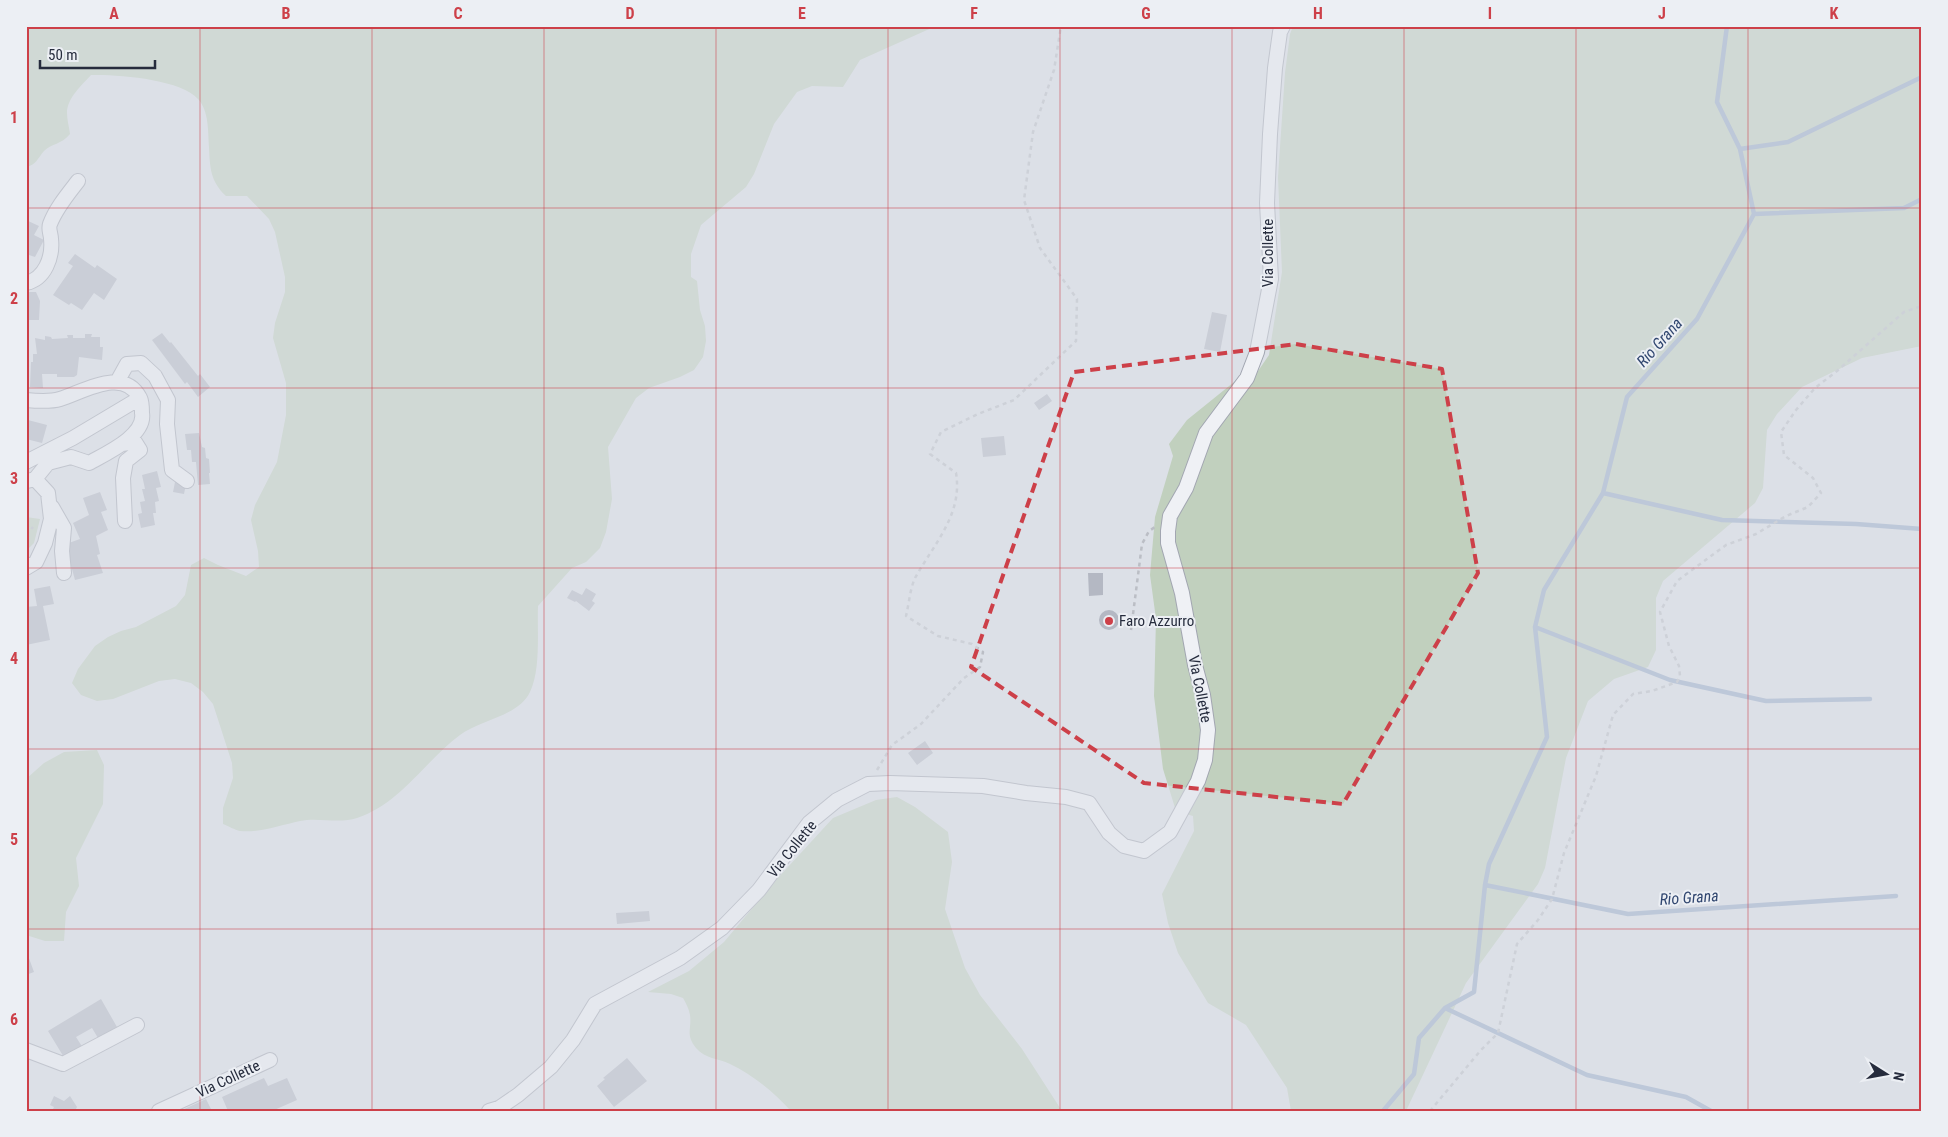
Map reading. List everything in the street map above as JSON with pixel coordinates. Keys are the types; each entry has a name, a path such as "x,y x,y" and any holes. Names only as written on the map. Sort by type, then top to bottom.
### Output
{"street":[{"name":"Via Collette","path":"489,1111 499,1108 518,1096 551,1067 573,1040 595,1004 680,958 722,928 759,890 809,823 838,800 868,784 983,786 1066,797 1089,803 1108,833 1124,846 1144,850 1170,832 1198,781 1205,760 1208,730 1182,593 1168,542 1169,520 1186,488 1206,433 1247,378 1257,352 1271,279 1267,203 1270,134 1274,68 1280,32 1283,26"},
{"path":"26,283 41,275 51,258 49,226 60,205 78,181"},
{"path":"116,382 127,364 141,364 155,376 168,400 167,424 172,470 187,481"},
{"path":"26,400 59,399 102,384 116,382 130,387 140,398 143,418 135,433 122,444 89,463 71,457 48,462 31,480 48,493 51,519 45,543 36,562 26,568"},
{"path":"26,462 73,438 140,398"},
{"path":"122,444 135,442 140,450 126,461 123,478 125,521"},
{"path":"49,502 64,528 62,551 64,573"},
{"path":"26,1050 63,1064 137,1025"},
{"name":"Via Collette","path":"159,1111 270,1060"}],"path":[{"path":"868,784 892,745 921,724 964,678 980,668 983,652 972,644 938,636 906,616 914,580 937,545 953,515 958,486 956,472 930,454 941,432 978,414 1014,400 1076,342 1077,299 1040,248 1024,200 1032,132 1054,70 1061,26"},
{"path":"1430,1111 1481,1050 1498,1033 1517,944 1538,920 1552,898 1564,853 1596,776 1613,715 1633,694 1652,691 1677,682 1680,676 1679,666 1669,646 1660,612 1676,581 1726,545 1756,534 1786,516 1808,507 1820,493 1813,478 1784,456 1781,432 1796,410 1815,388 1838,371 1904,312 1922,306"},
{"path":"1131,630 1142,544 1149,532 1160,523 1169,520"}],"highlighted area":[{"path":"1296,344 1442,369 1478,573 1343,804 1144,783 971,667 1074,372"}],"green space":[{"path":"26,26 936,26 860,60 843,87 812,86 797,92 774,124 754,174 746,187 701,225 691,254 691,277 697,281 700,310 705,326 706,341 703,357 694,370 649,388 636,398 608,447 612,499 606,532 600,548 586,562 572,568 538,606 536,672 530,692 525,700 508,712 460,735 447,745 412,781 386,803 372,811 350,820 307,820 263,830 248,831 238,830 223,824 223,808 233,778 232,763 213,704 203,692 191,683 175,679 159,681 113,699 97,701 81,695 72,683 78,669 95,646 108,637 136,627 176,606 185,595 191,565 204,558 246,576 259,567 258,551 251,520 255,505 277,462 286,415 286,383 273,338 275,323 285,292 285,277 275,232 269,219 247,196 226,196 217,185 212,173 207,122 202,104 190,92 163,82 131,77 91,75 69,102 67,113 70,134 47,148 35,163 26,167"},
{"path":"1293,26 1922,26 1922,346 1862,358 1802,387 1777,414 1767,430 1763,488 1755,503 1663,581 1656,598 1656,650 1648,667 1614,679 1588,701 1566,758 1545,868 1538,884 1466,983 1406,1111 1291,1111 1287,1088 1246,1025 1208,1003 1178,953 1168,923 1162,894 1194,831 1193,816 1176,811 1163,769 1154,696 1156,619 1150,575 1155,517 1173,456 1169,444 1187,420 1239,378 1256,374 1269,355 1282,272 1278,177 1285,73 1290,34"},
{"path":"26,517 40,519 34,543 26,551"},
{"path":"97,750 104,765 103,804 76,858 79,886 66,912 64,941 45,941 26,935 26,779 44,763 64,752"},
{"path":"897,797 915,807 948,832 952,862 945,909 965,968 980,995 1022,1049 1062,1111 791,1111 778,1097 747,1073 730,1064 703,1054 696,1048 691,1039 690,1015 683,998 671,994 648,992 689,971 724,942 776,880 833,818 876,800"}],"building":[{"path":"26,220 39,226 34,235 44,240 35,257 26,254"},
{"path":"75,254 95,268 97,265 117,279 104,300 94,293 82,310 71,303 69,305 53,295 73,266 68,263"},
{"path":"26,292 36,292 40,301 39,320 26,320"},
{"path":"1212,312 1227,315 1220,352 1204,349"},
{"path":"162,333 198,376 200,374 210,387 198,397 187,382 185,384 152,340"},
{"path":"85,334 92,334 91,337 100,337 100,347 103,347 102,360 79,357 77,375 74,377 57,377 57,374 42,374 43,388 30,387 31,362 33,362 33,354 37,354 35,338 45,340 45,336 52,339 68,338 67,335 73,335 73,338 85,338"},
{"path":"1047,394 1052,401 1039,410 1034,403"},
{"path":"28,420 47,425 42,443 26,439"},
{"path":"199,433 202,447 205,448 206,458 209,459 210,484 198,485 196,462 192,462 191,450 187,450 185,434"},
{"path":"1004,436 1006,455 983,457 981,438"},
{"path":"157,471 161,487 156,488 159,501 155,502 156,513 153,513 155,525 141,528 138,514 142,513 140,502 145,501 142,489 145,489 142,475"},
{"path":"175,482 186,484 184,494 173,492"},
{"path":"100,492 107,510 101,512 108,530 96,536 100,554 97,555 103,573 75,580 66,544 80,539 73,523 89,515 83,498"},
{"path":"1088,573 1103,573 1103,595 1089,596"},
{"path":"50,586 54,604 43,606 50,640 26,645 26,607 37,606 34,589"},
{"path":"586,588 596,594 592,601 595,603 589,611 576,601 567,598 572,590 582,595"},
{"name":"Faro Azzurro","path":"1109,610 1116,613 1119,620 1116,627 1109,630 1102,627 1099,620 1102,613"},
{"path":"925,741 933,753 917,765 908,753"},
{"path":"649,911 650,921 617,924 616,913"},
{"path":"26,950 34,972 26,975"},
{"path":"101,999 117,1027 98,1038 92,1028 76,1037 83,1048 65,1059 48,1031"},
{"path":"627,1058 647,1081 614,1107 597,1086 605,1079 603,1078"},
{"path":"264,1078 268,1086 287,1078 297,1100 272,1111 228,1111 222,1097"},
{"path":"54,1096 64,1101 70,1096 77,1107 75,1111 52,1111 54,1107 50,1105"},
{"path":"206,1099 212,1111 180,1111"}],"waterway":[{"name":"Rio Grana","path":"1383,1111 1414,1074 1419,1038 1445,1008 1474,992 1485,885 1489,864 1547,737 1535,627 1544,590 1603,493 1627,397 1697,319 1754,214 1740,149 1717,102 1727,26"},
{"name":"Rio Grana","path":"1740,149 1788,142 1922,77"},
{"name":"Rio Grana","path":"1754,214 1904,208 1922,199"},
{"name":"Rio Grana","path":"1603,493 1722,520 1856,524 1922,529"},
{"name":"Rio Grana","path":"1535,627 1670,680 1766,701 1870,699"},
{"name":"Rio Grana","path":"1485,885 1628,914 1896,896"},
{"name":"Rio Grana","path":"1445,1008 1587,1075 1686,1097 1711,1111"}],"place":[{"name":"Faro Azzurro","path":"1109,621"}]}
